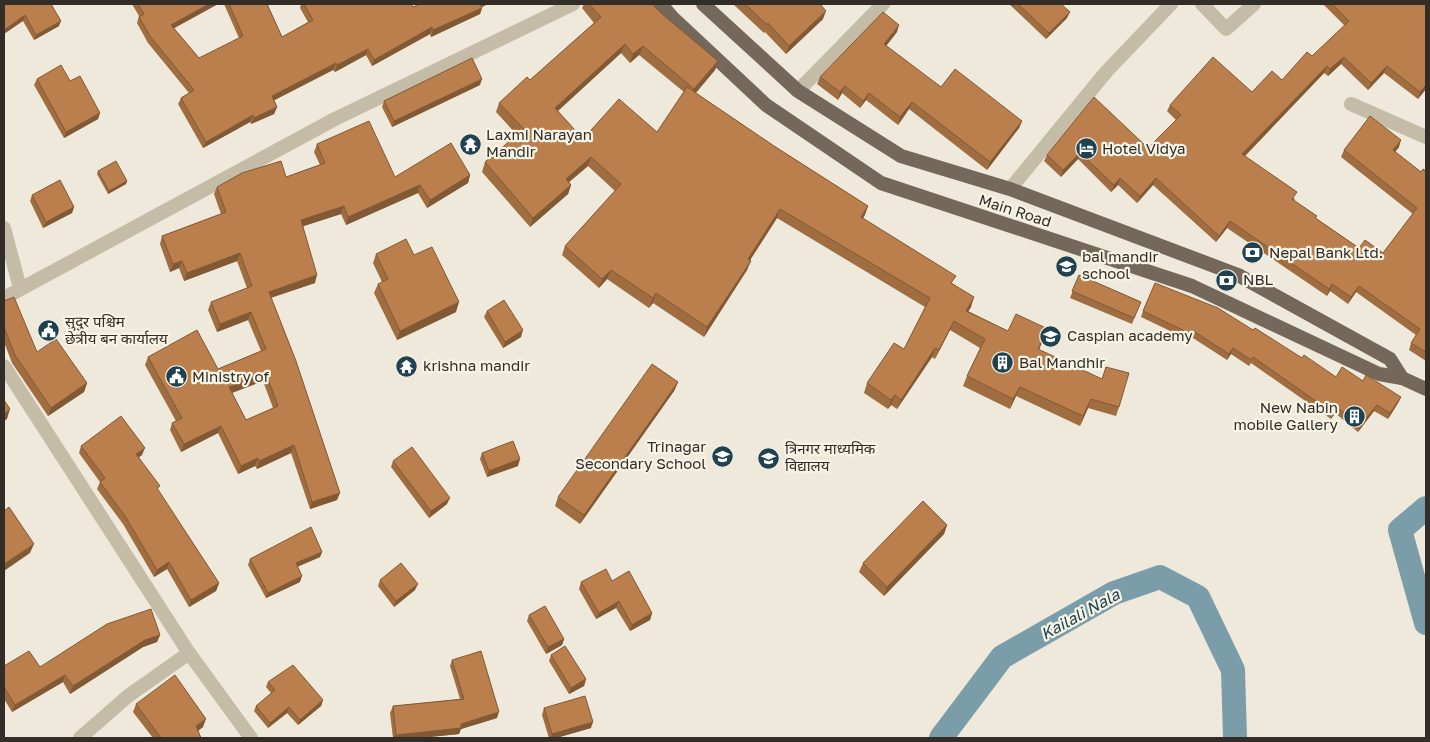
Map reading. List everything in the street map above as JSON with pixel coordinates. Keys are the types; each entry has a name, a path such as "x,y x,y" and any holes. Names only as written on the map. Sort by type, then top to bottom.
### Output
{"main road":[{"name":"Main Road","path":"661,4 672,18 766,106 881,183 1192,286 1380,374 1402,378 1426,389"},
{"name":"Main Road","path":"703,4 798,91 901,156 1010,189 1238,275 1390,359 1402,378"}],"street":[{"path":"4,298 335,119 573,4"},
{"path":"798,91 883,4"},
{"path":"1010,189 1106,72 1171,4"},
{"path":"1202,4 1226,29 1254,4"},
{"path":"1351,104 1426,137"},
{"path":"4,228 20,288"},
{"path":"4,366 189,653 251,738"},
{"path":"80,738 128,696 189,653"}],"building":[{"path":"5,4 51,4 61,21 36,35 25,15 4,30"},
{"path":"138,4 209,4 171,25 199,58 243,36 229,4 267,4 282,37 313,20 304,4 411,4 413,7 420,4 480,4 482,8 433,30 432,27 374,60 368,49 337,65 336,63 272,96 277,107 254,118 253,115 206,142 181,98 194,90 150,36 139,17 144,14"},
{"path":"589,4 652,4 718,61 694,89 643,46 633,54 625,44 555,108 583,139 619,99 657,132 687,87 774,146 868,206 861,217 956,276 951,283 974,297 966,311 1008,331 1016,314 1048,329 1038,349 1102,379 1106,367 1129,373 1119,407 1091,399 1083,416 1020,387 1013,399 967,376 985,339 954,321 939,350 935,348 901,400 895,395 891,400 867,383 894,343 904,349 930,298 780,209 748,259 751,261 707,327 656,293 653,298 611,270 602,279 565,246 621,184 591,157 566,179 571,185 533,218 485,162 524,129 499,103 527,77 530,80 601,17"},
{"path":"745,4 820,4 826,11 789,46 768,23 767,25"},
{"path":"1018,4 1061,4 1070,12 1049,33"},
{"path":"1332,4 1426,4 1426,85 1420,92 1387,66 1371,83 1344,57 1330,69 1327,66 1242,154 1297,192 1292,199 1317,216 1315,218 1359,248 1365,240 1383,253 1417,208 1344,150 1370,116 1401,140 1393,150 1421,172 1423,169 1426,171 1426,352 1411,343 1420,329 1359,286 1351,297 1332,284 1329,289 1230,221 1219,236 1156,178 1140,196 1120,178 1114,185 1080,153 1063,170 1047,155 1094,97 1148,148 1181,115 1170,105 1213,57 1252,92 1272,71 1282,80 1307,52 1312,56 1349,21"},
{"path":"883,12 899,25 884,44 941,87 955,69 1022,121 990,162 912,102 900,117 869,93 863,101 845,86 840,92 820,77"},
{"path":"472,58 482,79 394,121 384,101"},
{"path":"61,65 70,81 80,76 100,113 66,132 37,79"},
{"path":"369,121 395,177 451,143 470,175 430,200 420,185 348,217 344,206 301,220 317,275 269,292 296,361 340,493 312,502 294,445 259,461 258,458 241,466 221,426 184,444 172,423 182,418 148,357 197,330 218,369 266,349 251,312 220,324 211,302 252,286 240,253 187,273 182,261 173,264 162,236 226,212 217,187 242,173 281,161 286,177 325,163 317,144","holes":["266,373 278,406 246,420 229,387"]},
{"path":"116,161 127,181 109,191 98,171"},
{"path":"60,180 74,207 46,222 32,195"},
{"path":"406,239 414,255 432,247 459,302 400,331 378,284 388,279 376,254"},
{"path":"1079,275 1141,302 1134,318 1072,291"},
{"path":"1155,283 1218,308 1253,330 1255,328 1302,358 1304,355 1336,377 1342,367 1363,381 1366,375 1401,397 1390,413 1377,405 1360,426 1337,407 1333,413 1253,357 1251,360 1233,348 1229,354 1195,332 1193,335 1143,311"},
{"path":"14,297 37,352 56,339 87,383 51,408 15,355 4,327 4,301"},
{"path":"504,300 523,330 505,342 487,311"},
{"path":"652,364 678,382 584,515 558,497"},
{"path":"4,400 10,409 4,414"},
{"path":"121,416 145,448 136,454 160,486 157,488 219,583 191,600 169,562 157,570 125,516 100,482 105,478 81,446"},
{"path":"513,441 520,459 489,471 482,453"},
{"path":"412,447 450,498 431,511 393,461"},
{"path":"923,501 947,525 887,587 863,563"},
{"path":"9,507 34,544 4,564 4,511"},
{"path":"311,527 322,552 296,563 302,576 268,593 250,559"},
{"path":"401,563 418,584 396,601 380,580"},
{"path":"606,569 612,581 629,571 652,613 632,625 619,601 599,613 581,582"},
{"path":"545,606 564,639 548,647 529,615"},
{"path":"151,609 160,635 145,640 73,686 65,675 15,705 4,687 4,666 29,651 40,667 107,624"},
{"path":"565,646 586,679 571,688 551,655"},
{"path":"481,651 499,712 461,724 461,728 396,735 393,706 464,699 452,660"},
{"path":"293,665 323,700 300,720 289,707 270,723 256,706 275,690 268,682"},
{"path":"175,675 206,719 196,726 201,738 161,738 136,704"},
{"path":"585,696 593,722 552,734 544,708"}],"waterway":[{"name":"Kailali Nala","path":"1426,508 1400,530 1426,623"},
{"name":"Kailali Nala","path":"941,738 1002,657 1114,593 1160,577 1198,597 1233,670 1235,738"}],"place":[{"name":"Laxmi Narayan Mandir","path":"470,144"},
{"name":"Hotel Vidya","path":"1086,149"},
{"name":"Nepal Bank Ltd.","path":"1253,253"},
{"name":"bal mandir school","path":"1066,266"},
{"name":"NBL","path":"1227,280"},
{"name":"सुदुर पश्चिम छेत्रीय बन कार्यालय","path":"49,331"},
{"name":"Caspian academy","path":"1051,336"},
{"name":"Bal Mandhir","path":"1003,363"},
{"name":"krishna mandir","path":"407,366"},
{"name":"Ministry of","path":"176,377"},
{"name":"New Nabin mobile Gallery","path":"1354,417"},
{"name":"Trinagar Secondary School","path":"722,456"},
{"name":"त्रिनगर माध्यमिक विद्यालय","path":"769,458"}]}
